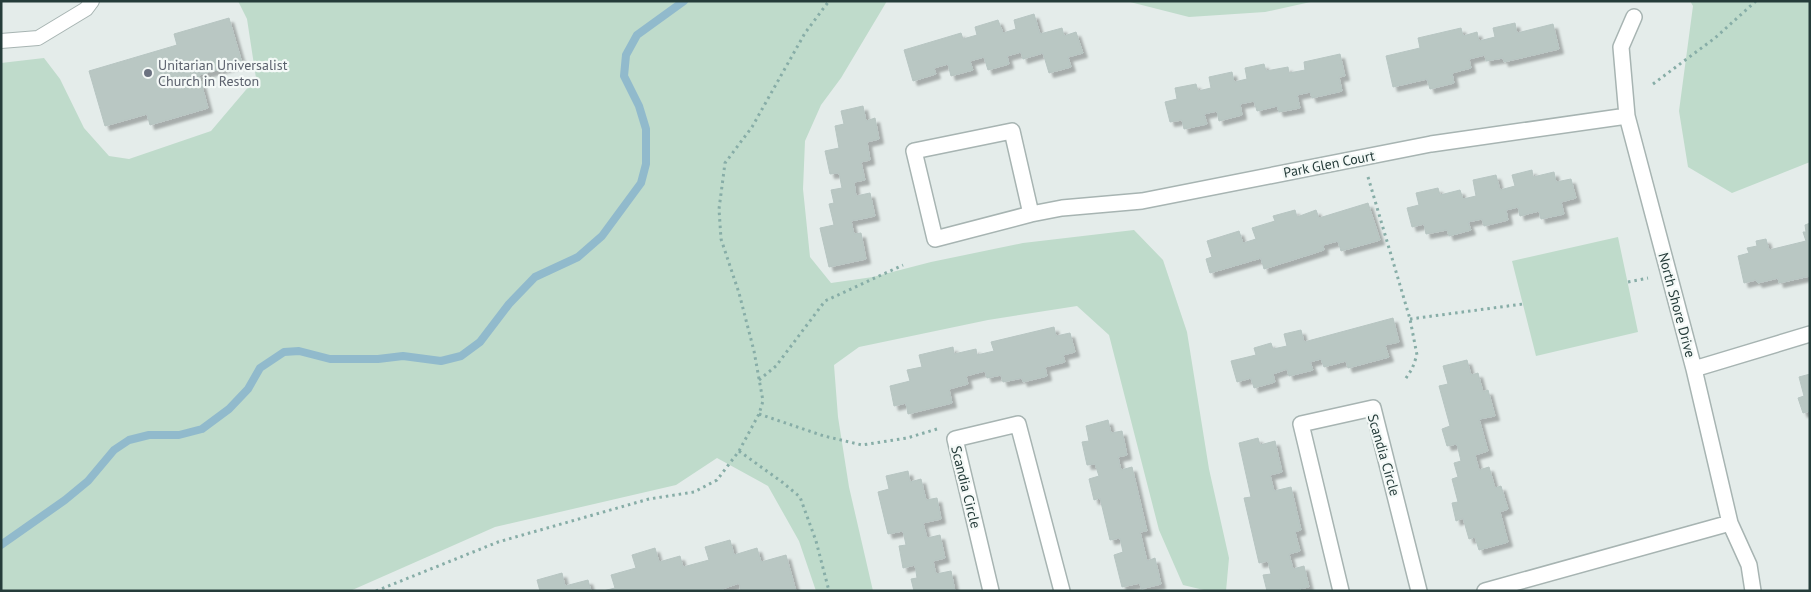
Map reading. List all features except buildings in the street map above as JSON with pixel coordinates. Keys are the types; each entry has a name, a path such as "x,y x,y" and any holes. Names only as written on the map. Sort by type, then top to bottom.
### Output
{"street":[{"name":"North Shore Drive","path":"1634,17 1621,47 1627,116 1694,370 1730,523 1749,564 1753,591"},
{"name":"Park Glen Court","path":"1031,214 1012,130 914,151 935,239 1031,214 1062,208 1142,201 1431,144 1627,116"},
{"path":"1694,370 1810,334"},
{"name":"Scandia Circle","path":"1341,591 1301,424 1373,408 1419,591"},
{"name":"Scandia Circle","path":"991,591 955,439 1018,424 1062,591"},
{"path":"1485,591 1522,586 1730,523"}],"lane":[{"path":"1,42 38,38 86,9 92,1"}],"path":[{"path":"376,591 498,542 650,499 694,492 717,480 739,451 759,414 763,401 754,351 739,293 721,239 719,209 725,163 752,127 805,33 829,1"},
{"path":"1653,84 1715,38 1756,1"},
{"path":"1366,173 1410,319 1417,355 1412,370 1404,381"},
{"path":"759,380 776,366 825,301 904,265"},
{"path":"1628,282 1648,278"},
{"path":"1410,319 1523,304"},
{"path":"759,414 824,436 862,445 907,438 945,427"},
{"path":"739,451 800,497 816,541 829,591"}],"green space":[{"path":"238,1 887,1 841,78 821,105 805,141 803,189 810,257 831,283 873,277 931,262 1023,243 1134,230 1163,260 1187,332 1209,469 1229,558 1226,591 1208,591 1183,585 1159,530 1109,335 1077,306 988,320 859,347 834,365 838,417 849,487 873,591 816,591 799,541 768,486 717,458 676,485 495,527 350,591 1,591 1,63 44,58 60,79 84,128 109,156 129,159 211,131 256,78 247,19"},
{"path":"1126,1 1315,1 1265,12 1189,17"},
{"path":"1690,1 1810,1 1810,162 1732,193 1688,167 1679,111 1693,6"},
{"path":"1618,237 1638,332 1536,356 1512,261"}],"waterway":[{"path":"1,545 65,500 88,481 114,450 129,440 149,435 179,435 202,429 229,409 248,389 260,368 284,352 299,351 330,359 378,359 403,356 441,361 461,356 480,342 509,304 535,277 578,257 602,236 641,183 646,164 646,129 639,106 624,76 626,55 637,35 684,1"}],"place":[{"name":"Unitarian Universalist Church in Reston","path":"148,73"}]}
